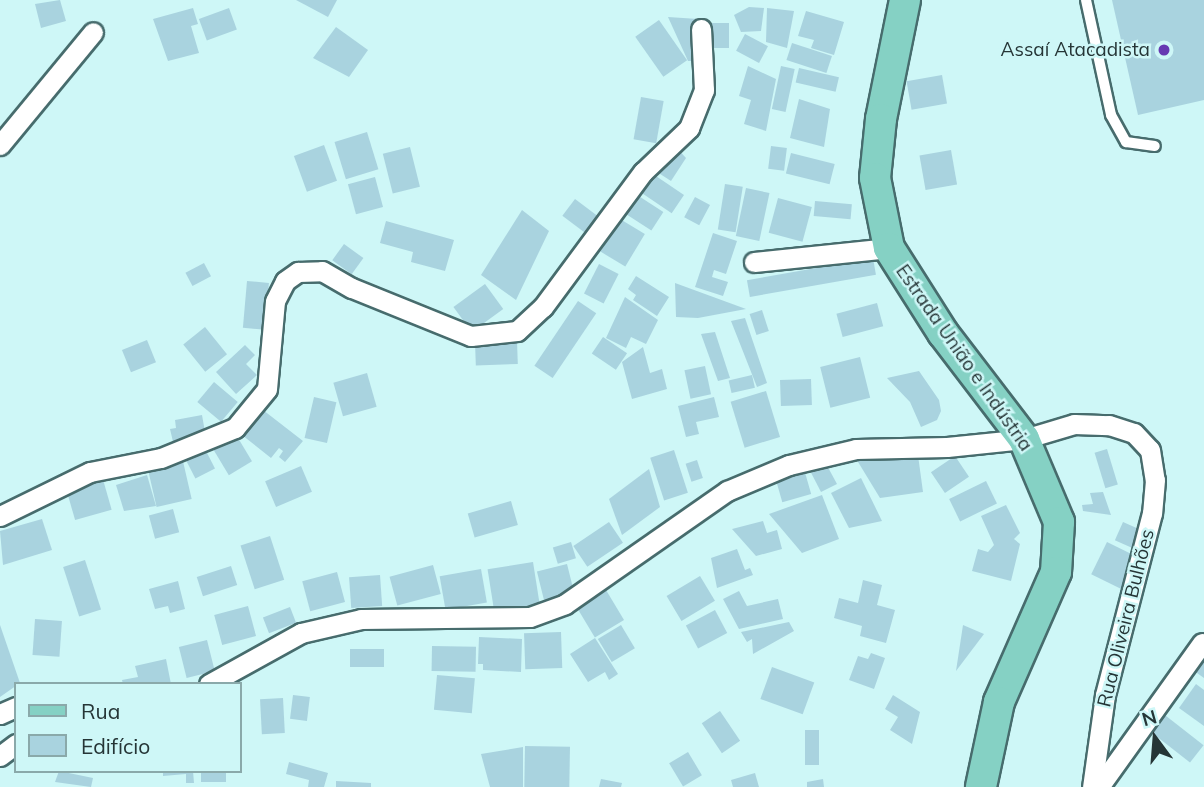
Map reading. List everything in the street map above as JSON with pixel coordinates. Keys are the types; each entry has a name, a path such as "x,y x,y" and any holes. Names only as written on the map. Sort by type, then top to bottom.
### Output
{"main road":[{"name":"Estrada União e Indústria","path":"905,0 881,119 875,178 889,248 943,333 1024,439 1059,522 1056,572 999,702 981,787"}],"street":[{"path":"0,516 90,472 161,458 235,428 267,389 275,301 285,281 298,272 322,271 362,293 471,336 517,331 543,307 643,173 690,128 704,90 701,29"},
{"path":"0,145 93,32"},
{"path":"754,262 889,248"},
{"name":"Rua Oliveira Bulhões","path":"1024,439 1074,424 1109,425 1134,433 1150,450 1155,480 1152,513 1105,695 1092,787"},
{"path":"213,682 301,633 361,619 530,617 565,604 727,491 789,464 856,449 1024,439"},
{"path":"1100,787 1202,643"}],"lane":[{"path":"1086,0 1111,115 1126,142 1155,146"}],"building":[{"path":"60,0 66,21 41,28 35,4"},
{"path":"296,0 337,0 328,17"},
{"name":"Assaí Atacadista","path":"1112,0 1204,0 1204,100 1138,115"},
{"path":"749,7 764,8 761,31 741,32 734,15"},
{"path":"193,8 198,24 191,26 199,53 168,61 153,19"},
{"path":"229,8 237,30 207,41 199,19"},
{"path":"767,8 794,11 787,48 766,42"},
{"path":"806,11 844,22 834,55 811,48 814,40 798,36"},
{"path":"668,17 698,19 701,61 688,61"},
{"path":"659,20 687,60 663,77 635,37"},
{"path":"705,23 729,23 729,48 705,48"},
{"path":"336,27 368,50 349,77 313,58"},
{"path":"745,34 768,46 759,63 736,51"},
{"path":"792,43 832,56 826,73 786,60"},
{"path":"748,66 776,79 766,131 744,124 751,100 739,96"},
{"path":"781,66 795,69 786,112 772,109"},
{"path":"799,68 839,77 836,92 796,83"},
{"path":"942,75 947,104 912,110 907,81"},
{"path":"641,97 664,101 656,143 634,139"},
{"path":"799,99 830,109 824,147 790,138"},
{"path":"367,132 378,169 346,179 334,142"},
{"path":"324,145 337,181 307,192 294,156"},
{"path":"771,146 787,148 784,171 768,169"},
{"path":"410,147 420,187 393,194 383,154"},
{"path":"676,147 686,158 671,181 654,170"},
{"path":"951,150 957,184 926,190 919,156"},
{"path":"791,153 835,164 830,184 786,173"},
{"path":"650,172 684,195 672,213 638,190"},
{"path":"375,177 383,207 356,214 348,184"},
{"path":"725,184 743,187 736,232 718,229"},
{"path":"746,188 769,193 759,241 736,236"},
{"path":"634,193 663,212 651,231 622,211"},
{"path":"695,197 710,205 699,225 684,217"},
{"path":"778,198 812,207 802,242 769,233"},
{"path":"575,199 599,217 586,234 562,216"},
{"path":"815,201 852,204 851,219 814,216"},
{"path":"522,210 549,231 516,300 481,275"},
{"path":"620,219 645,234 625,267 600,252"},
{"path":"386,221 454,240 445,271 411,262 413,252 380,243"},
{"path":"713,233 737,241 726,274 714,270 712,277 728,282 723,296 695,287"},
{"path":"344,244 363,258 352,274 332,260"},
{"path":"873,258 876,275 750,297 747,280"},
{"path":"204,263 211,276 193,286 185,273"},
{"path":"599,264 619,274 604,303 584,293"},
{"path":"636,276 669,297 657,316 633,300 636,295 628,289"},
{"path":"247,281 269,283 265,330 243,328"},
{"path":"675,283 746,309 698,318 676,317"},
{"path":"485,284 503,309 472,332 453,307"},
{"path":"625,297 658,320 646,344 631,337 626,348 606,338"},
{"path":"578,301 596,313 553,378 534,366"},
{"path":"877,303 883,326 843,337 836,314"},
{"path":"762,310 769,331 756,335 750,314"},
{"path":"745,318 767,383 757,387 731,321"},
{"path":"205,327 227,354 205,372 183,345"},
{"path":"715,332 730,378 718,381 701,334"},
{"path":"603,337 627,353 616,370 592,354"},
{"path":"147,340 156,362 131,372 122,350"},
{"path":"517,341 518,364 476,365 475,342"},
{"path":"245,345 255,355 246,364 257,375 236,394 216,372"},
{"path":"643,347 650,373 662,369 667,389 632,399 622,362"},
{"path":"860,357 870,398 830,408 820,367"},
{"path":"705,366 711,394 690,399 684,370"},
{"path":"919,371 939,400 941,411 937,420 921,427 910,402 887,378"},
{"path":"367,373 377,407 343,416 333,383"},
{"path":"752,375 755,388 732,393 729,380"},
{"path":"811,379 812,405 781,406 780,380"},
{"path":"214,382 238,402 221,422 197,402"},
{"path":"766,391 780,437 745,448 731,402"},
{"path":"314,397 336,402 327,443 305,438"},
{"path":"714,397 719,417 696,422 699,434 686,437 678,406"},
{"path":"263,410 303,441 285,462 279,457 283,451 279,448 271,458 242,435"},
{"path":"202,415 205,432 174,446 170,429 176,428 175,420"},
{"path":"235,433 252,461 229,475 212,447"},
{"path":"917,448 923,492 880,498 855,457"},
{"path":"205,449 215,469 195,479 185,459"},
{"path":"1107,449 1118,484 1105,488 1095,453"},
{"path":"674,450 688,493 664,501 650,458"},
{"path":"955,456 969,477 945,493 931,472"},
{"path":"182,457 192,499 157,507 147,465"},
{"path":"697,460 703,478 691,482 686,464"},
{"path":"824,460 837,484 821,492 806,463"},
{"path":"301,466 312,492 276,507 265,481"},
{"path":"649,469 660,507 622,535 609,499"},
{"path":"804,469 811,494 782,502 775,477"},
{"path":"147,475 156,506 124,511 116,485"},
{"path":"102,476 112,510 75,520 65,486"},
{"path":"861,478 882,521 849,528 831,493"},
{"path":"986,481 997,503 960,521 949,499"},
{"path":"1103,492 1111,515 1083,511 1082,505 1093,504 1090,493"},
{"path":"822,495 839,539 802,553 769,514"},
{"path":"511,501 518,525 475,537 468,513"},
{"path":"1006,505 1020,533 1014,539 1020,544 1011,581 972,571 978,549 988,552 994,545 981,516"},
{"path":"173,509 179,532 155,539 149,515"},
{"path":"42,519 52,550 3,565 0,531"},
{"path":"763,521 767,533 777,530 782,549 756,556 732,529"},
{"path":"609,522 623,543 587,567 573,546"},
{"path":"1123,522 1145,532 1137,550 1115,540"},
{"path":"270,536 284,580 255,589 241,546"},
{"path":"571,542 576,558 558,564 553,548"},
{"path":"1107,542 1138,557 1122,589 1091,574"},
{"path":"737,549 745,570 750,568 753,575 717,588 711,558"},
{"path":"85,560 101,609 79,617 63,567"},
{"path":"533,562 540,607 495,615 488,569"},
{"path":"567,564 574,592 544,600 537,571"},
{"path":"433,565 441,594 397,606 390,577"},
{"path":"231,566 237,585 203,596 197,577"},
{"path":"481,569 487,602 446,610 440,576"},
{"path":"337,572 345,602 310,611 302,581"},
{"path":"380,575 382,606 351,608 349,577"},
{"path":"700,576 715,601 682,621 667,596"},
{"path":"863,580 882,585 877,605 895,610 886,643 860,636 862,626 834,618 839,598 858,603"},
{"path":"178,581 185,609 170,613 168,606 155,609 149,589"},
{"path":"606,590 624,620 595,638 577,608"},
{"path":"739,591 747,606 778,599 783,619 739,629 723,599"},
{"path":"248,606 256,636 222,645 214,615"},
{"path":"290,607 296,623 269,633 263,617"},
{"path":"715,610 727,633 698,648 686,625"},
{"path":"35,619 62,621 59,657 32,655"},
{"path":"789,622 794,631 753,654 752,639 747,642 741,632"},
{"path":"0,625 20,682 14,682 14,687 0,697"},
{"path":"621,625 635,648 612,662 598,639"},
{"path":"963,625 984,634 956,671"},
{"path":"561,632 562,668 525,669 524,633"},
{"path":"479,637 522,639 521,672 483,670 483,664 478,664"},
{"path":"595,638 618,674 609,680 605,672 588,682 570,654"},
{"path":"207,640 215,671 187,678 179,647"},
{"path":"432,646 476,647 476,672 432,671"},
{"path":"1204,648 1204,678 1190,668"},
{"path":"350,649 384,649 384,667 350,667"},
{"path":"871,653 885,658 874,689 849,680 858,656 868,659"},
{"path":"166,659 171,682 122,682 138,677 135,666"},
{"path":"772,667 814,682 803,714 760,699"},
{"path":"437,675 475,678 472,713 434,710"},
{"path":"1196,684 1204,690 1204,726 1179,708"},
{"path":"293,695 310,697 307,721 290,719"},
{"path":"893,695 920,712 912,744 890,730 898,717 885,709"},
{"path":"283,698 285,733 262,734 260,699"},
{"path":"720,711 740,741 722,753 702,723"},
{"path":"1161,712 1204,745 1190,763 1147,729"},
{"path":"805,730 819,730 819,765 805,765"},
{"path":"525,746 570,747 569,787 524,787"},
{"path":"523,747 523,787 490,787 481,754"},
{"path":"688,752 702,775 683,786 669,763"},
{"path":"289,762 328,773 324,787 308,787 309,780 286,774"},
{"path":"58,773 93,778 91,787 55,782"},
{"path":"163,773 193,773 194,783 186,783 186,774 163,776"},
{"path":"201,773 226,773 226,782 201,782"},
{"path":"755,773 759,787 733,787 731,780"},
{"path":"601,779 622,783 621,787 599,787"},
{"path":"823,779 824,787 807,787 807,782"},
{"path":"336,781 371,783 371,787 336,787"}],"place":[{"name":"Assaí Atacadista","path":"1164,50"}]}
